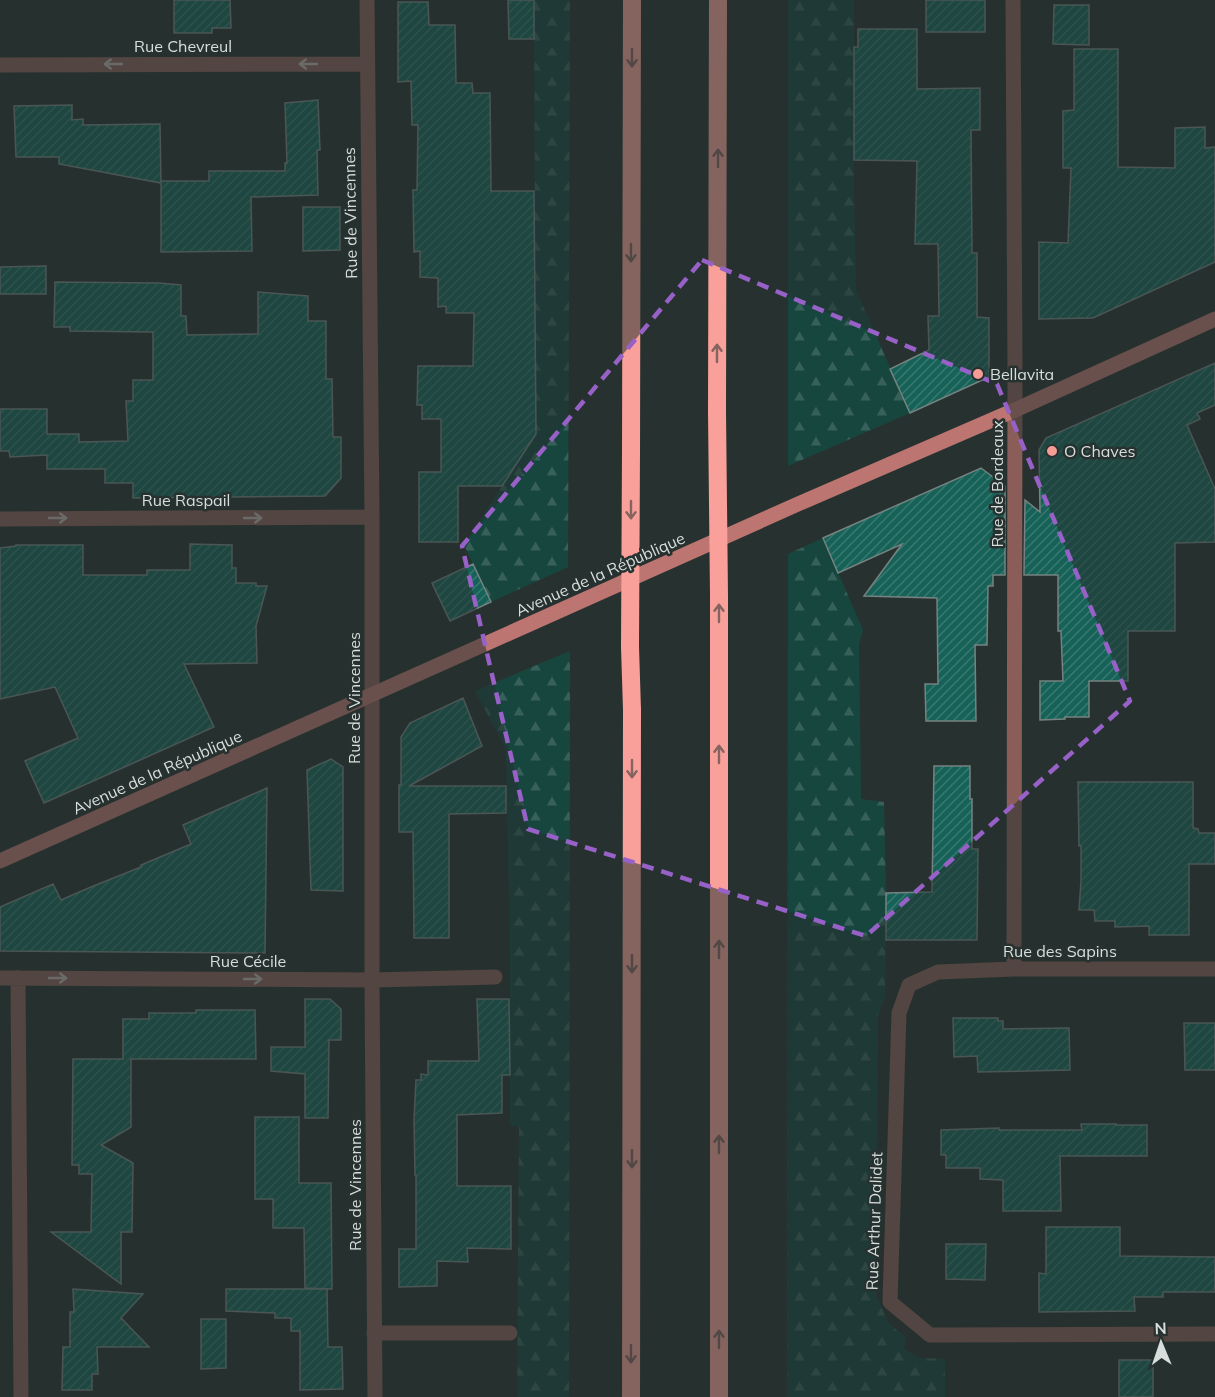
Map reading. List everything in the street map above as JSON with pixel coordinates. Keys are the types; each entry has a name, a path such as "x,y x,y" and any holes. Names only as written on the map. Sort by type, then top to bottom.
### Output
{"highway":[{"path":"632,0 630,647 632,710 632,1397"},
{"path":"718,0 719,1397"}],"main road":[{"name":"Avenue de la République","path":"0,861 1215,319"}],"street":[{"name":"Rue de Vincennes","path":"367,0 372,517 375,1397"},
{"name":"Rue de Bordeaux","path":"1013,0 1014,969"},
{"name":"Rue Chevreul","path":"0,65 366,64"},
{"name":"Rue Raspail","path":"0,519 372,517"},
{"name":"Rue des Sapins","path":"909,985 938,972 1014,969 1215,969"},
{"name":"Rue Cécile","path":"0,978 372,980 495,977"},
{"path":"18,978 21,1397"},
{"name":"Rue Arthur Dalidet","path":"909,985 899,1013 890,1302 930,1335 1215,1334"},
{"path":"374,1333 510,1333"}],"highlighted area":[{"path":"702,260 997,384 1130,701 866,936 528,829 462,546"}],"green space":[{"path":"534,0 570,0 568,567 491,602 464,545 536,434"},
{"path":"788,0 854,0 856,290 910,413 788,466"},
{"path":"823,538 863,630 859,644 861,799 884,802 885,996 878,1015 876,1294 888,1323 906,1337 904,1349 920,1358 945,1359 945,1397 787,1397 788,554"},
{"path":"570,651 569,1397 517,1397 519,1127 510,1125 510,953 506,749 475,691"}],"building":[{"path":"174,0 230,0 231,28 212,28 212,33 174,33"},
{"path":"508,0 534,0 534,39 509,39"},
{"path":"926,0 985,0 985,32 926,32"},
{"path":"398,2 428,2 429,25 455,25 456,83 472,83 473,93 490,93 491,191 534,191 536,434 502,486 458,486 458,542 419,542 419,472 441,472 441,419 422,419 422,405 417,405 418,366 473,366 474,313 446,313 446,306 438,307 438,278 420,277 420,251 414,252 413,190 417,190 418,125 412,125 411,81 398,82"},
{"path":"1054,5 1089,5 1089,45 1053,44"},
{"path":"858,29 917,29 917,89 980,88 980,130 971,130 972,253 977,253 977,317 989,318 989,377 910,413 890,369 929,350 928,316 939,316 938,244 915,244 917,161 854,160 854,47 858,47"},
{"path":"1074,49 1118,49 1118,167 1175,168 1175,128 1205,127 1205,148 1215,147 1215,262 1093,318 1039,319 1039,242 1068,243 1071,168 1063,168 1063,111 1074,110"},
{"path":"318,100 320,150 317,150 318,195 251,197 252,251 161,252 161,181 209,181 209,171 285,171 285,163 287,163 285,103"},
{"path":"72,105 72,120 83,119 83,125 160,124 161,183 59,164 59,157 16,157 14,106"},
{"path":"303,207 340,207 340,250 303,251"},
{"path":"46,266 46,294 0,294 0,267"},
{"path":"55,282 181,285 181,316 186,316 187,335 258,334 258,292 308,296 308,321 326,321 326,379 332,379 333,437 341,437 341,478 325,496 133,498 133,483 105,483 105,469 47,469 47,455 10,457 9,451 0,451 0,409 47,409 47,434 79,434 79,442 128,441 126,401 133,401 133,380 153,380 153,332 70,331 70,327 54,327"},
{"path":"1215,363 1215,405 1197,413 1200,419 1187,425 1215,489 1215,542 1175,543 1175,631 1128,631 1128,681 1089,681 1089,717 1040,720 1040,681 1063,681 1061,631 1058,631 1058,575 1024,575 1025,500 1040,512 1039,450 1046,438"},
{"path":"981,468 1005,486 1005,575 993,575 993,586 988,586 987,645 975,645 976,721 926,721 925,684 938,684 937,598 864,596 902,544 838,573 823,538"},
{"path":"190,544 232,545 232,568 236,568 236,583 256,583 256,586 267,586 256,626 257,663 184,664 214,727 44,803 25,761 78,738 55,687 0,699 0,548 16,545 83,545 83,575 147,575 147,570 190,570"},
{"path":"473,564 491,602 450,621 432,583"},
{"path":"463,698 482,746 409,786 506,786 506,813 449,814 449,938 414,938 413,832 399,832 401,737 410,723"},
{"path":"331,759 343,767 343,891 311,890 307,770"},
{"path":"934,766 970,766 972,849 978,849 977,940 886,940 886,893 932,892"},
{"path":"1078,782 1193,782 1193,828 1198,829 1199,833 1215,833 1215,864 1189,864 1189,935 1149,935 1149,926 1115,927 1115,921 1095,921 1094,910 1079,910 1081,846 1079,846"},
{"path":"267,788 265,953 0,951 0,907 53,884 61,900 141,867 141,865 191,844 183,825"},
{"path":"305,999 330,999 341,1009 341,1040 329,1040 328,1118 305,1118 305,1074 271,1071 271,1047 305,1047"},
{"path":"477,999 509,999 510,1075 502,1075 502,1113 457,1115 457,1186 511,1186 511,1249 467,1248 468,1262 437,1261 437,1286 399,1287 399,1249 416,1249 414,1119 416,1080 421,1080 421,1074 428,1075 428,1061 479,1061"},
{"path":"196,1010 255,1010 256,1059 131,1059 131,1127 101,1145 133,1163 132,1232 121,1232 121,1284 51,1232 91,1232 92,1174 79,1174 79,1165 72,1165 73,1059 123,1059 123,1019 149,1019 149,1013 196,1013"},
{"path":"953,1018 998,1018 998,1021 1003,1021 1003,1029 1069,1028 1070,1070 978,1072 977,1056 954,1057"},
{"path":"1184,1023 1215,1023 1215,1070 1185,1070"},
{"path":"255,1117 299,1117 299,1183 331,1183 332,1289 305,1288 304,1228 273,1228 273,1199 255,1199"},
{"path":"1081,1124 1147,1125 1147,1156 1060,1156 1061,1211 1003,1211 1003,1180 980,1179 980,1168 946,1168 946,1155 941,1155 941,1130 999,1128 999,1130 1082,1130"},
{"path":"1046,1227 1120,1227 1120,1256 1215,1257 1215,1292 1163,1292 1163,1297 1134,1297 1135,1311 1039,1312 1039,1273 1046,1274"},
{"path":"946,1244 986,1244 985,1280 946,1279"},
{"path":"73,1289 143,1294 121,1318 149,1347 97,1347 98,1374 92,1374 92,1390 62,1390 63,1347 70,1347 70,1312 74,1312"},
{"path":"226,1289 327,1289 328,1347 342,1347 343,1389 300,1390 300,1331 291,1331 291,1318 275,1318 275,1313 226,1311"},
{"path":"201,1319 226,1319 226,1368 201,1369"},
{"path":"1119,1360 1153,1360 1153,1397 1119,1397"}],"place":[{"name":"Bellavita","path":"978,374"},
{"name":"O Chaves","path":"1052,451"}]}
